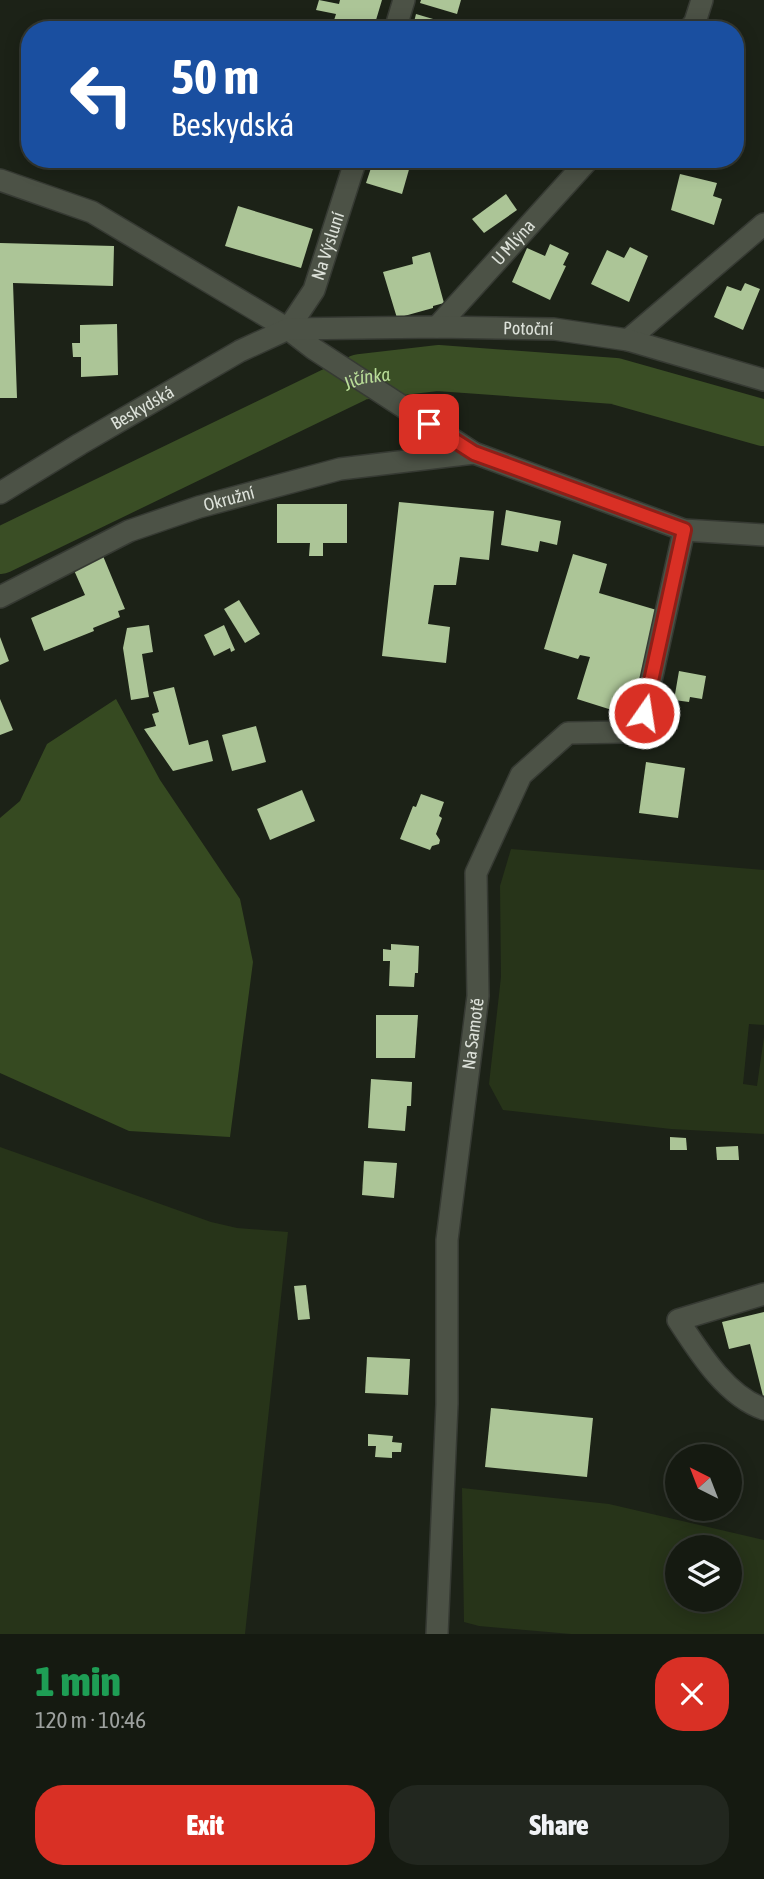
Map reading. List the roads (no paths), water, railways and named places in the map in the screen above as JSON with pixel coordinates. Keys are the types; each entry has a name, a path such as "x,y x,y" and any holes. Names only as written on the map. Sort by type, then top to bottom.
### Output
{"street":[{"path":"398,21 404,0"},
{"path":"695,21 702,0"},
{"name":"Na Výsluní","path":"288,329 314,290 353,168"},
{"name":"U Mlýna","path":"437,327 581,168"},
{"path":"0,180 92,212 288,329 314,349 474,453 684,530 764,534"},
{"path":"628,340 764,224"},
{"name":"Potoční","path":"288,329 554,329 628,340 764,380"},
{"name":"Beskydská","path":"0,494 240,351 288,329"},
{"name":"Okružní","path":"0,597 129,531 199,507 340,469 474,453"},
{"name":"Na Samotě","path":"437,1634 447,1404 447,1240 478,996 476,873 521,775 568,733 623,732 644,713 684,530"},
{"path":"764,1294 678,1320 708,1364 750,1404 764,1409"}],"waterway":[{"name":"Jičínka","path":"0,551 360,377 438,368 615,381 764,423"}]}
